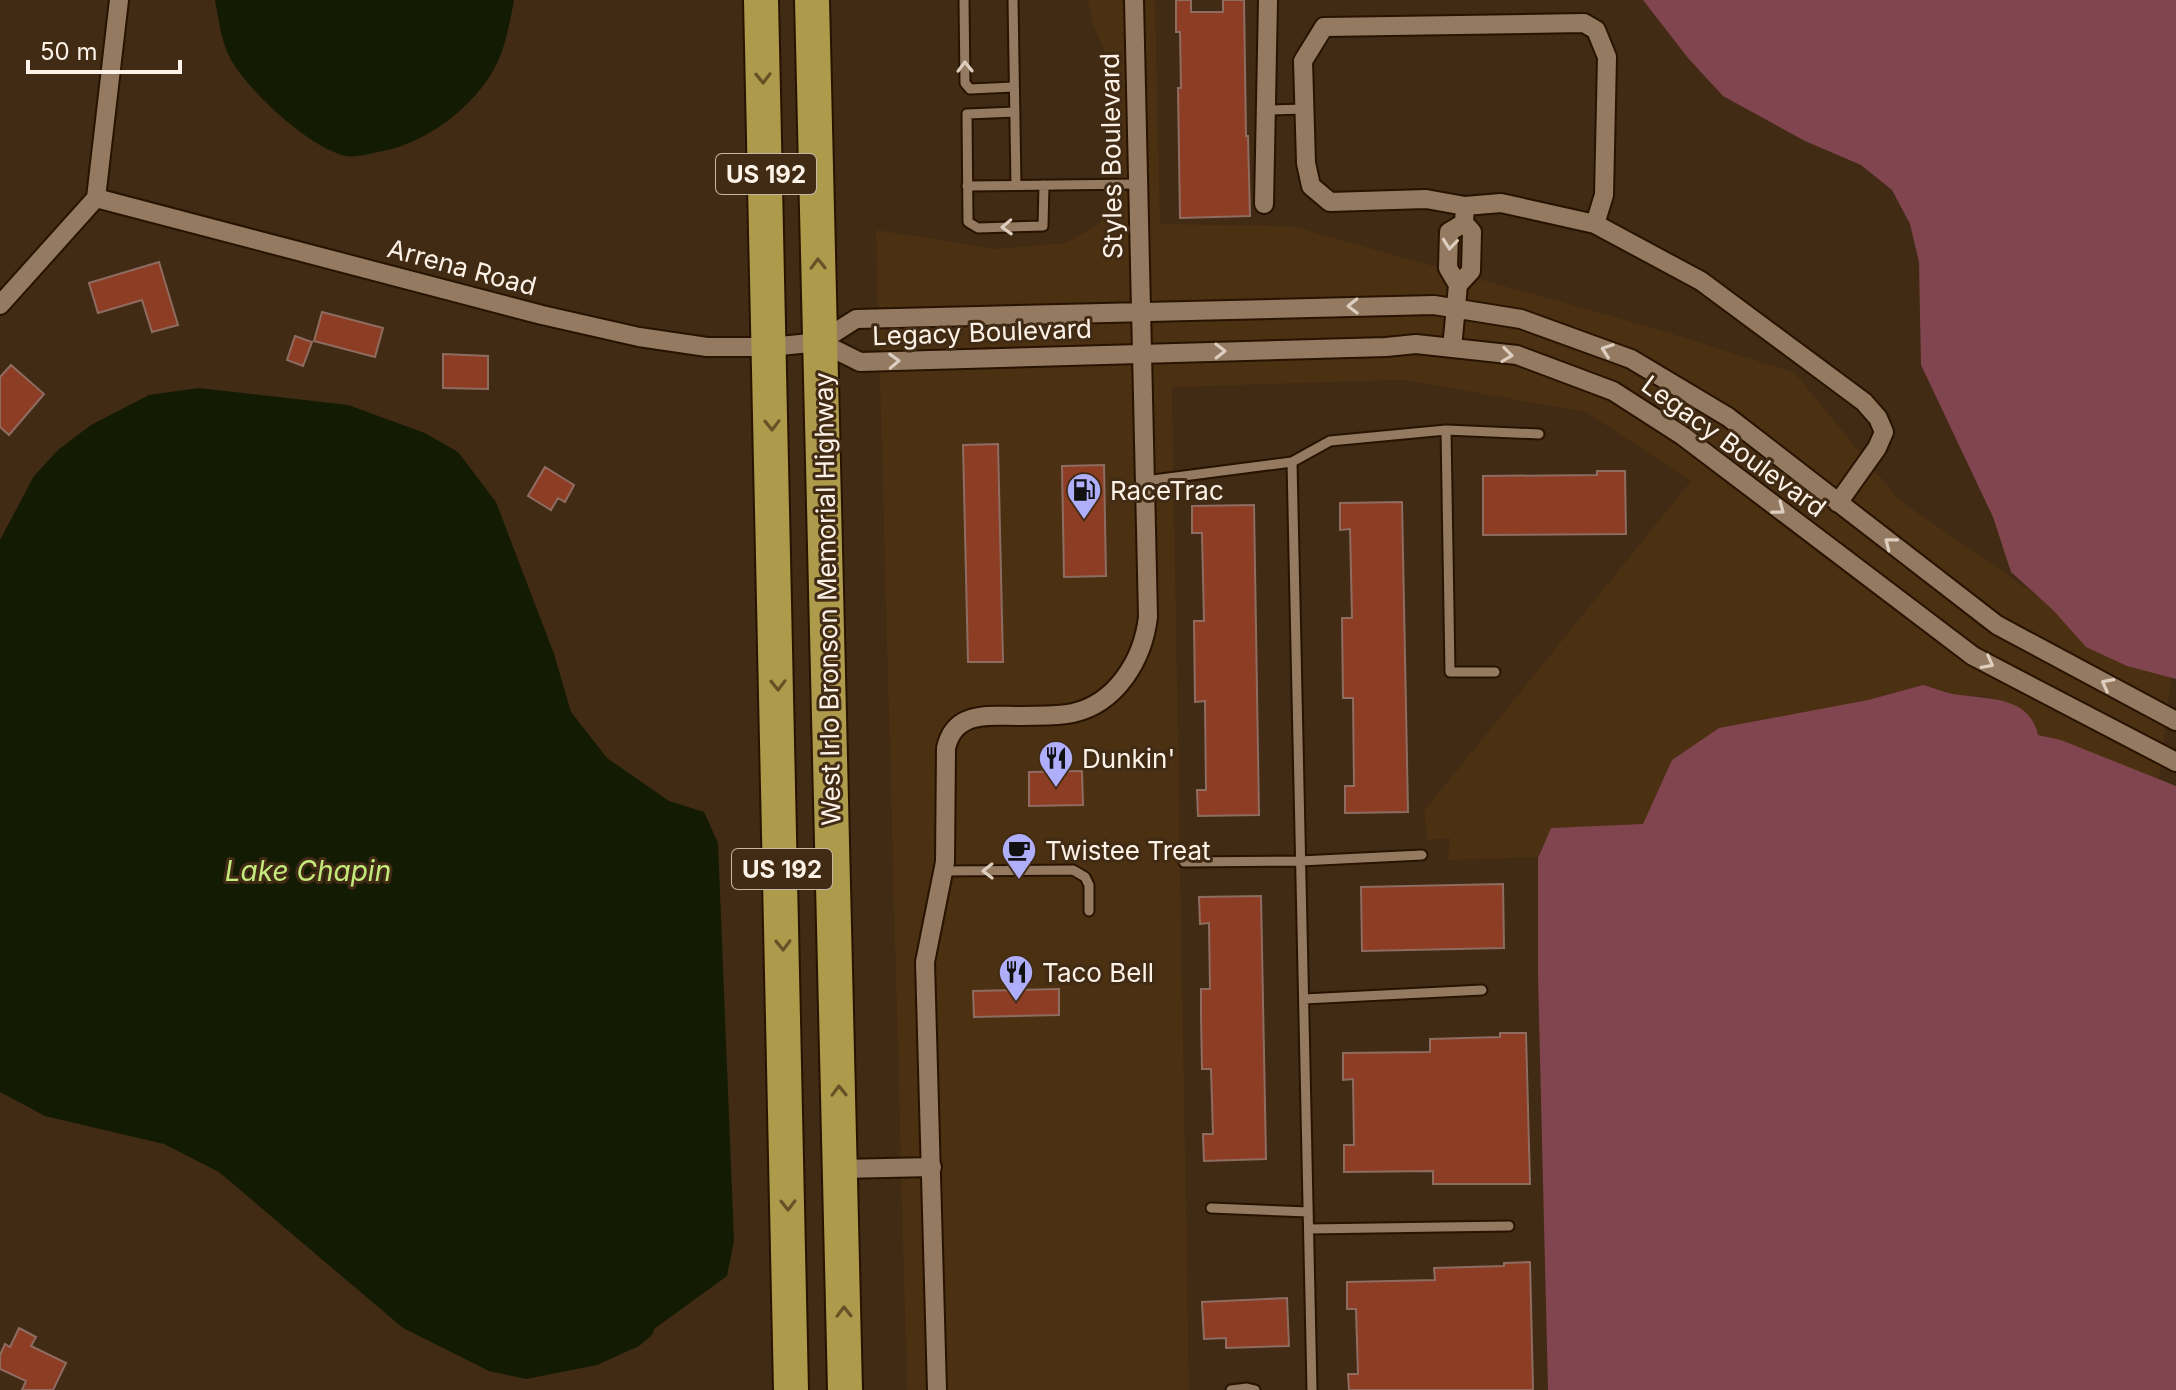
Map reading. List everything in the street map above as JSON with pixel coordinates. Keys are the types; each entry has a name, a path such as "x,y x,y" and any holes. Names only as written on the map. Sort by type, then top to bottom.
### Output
{"highway":[{"name":"West Irlo Bronson Memorial Highway","path":"761,0 791,1390"},
{"name":"West Irlo Bronson Memorial Highway","path":"812,0 845,1390"},
{"path":"786,1093 816,1143 840,1169"}],"street":[{"path":"0,305 96,198 119,0"},
{"name":"Styles Boulevard","path":"937,1390 925,962 943,871 945,760 949,736 956,727 977,717 1056,715 1084,710 1109,694 1131,669 1146,635 1134,0"},
{"path":"1264,204 1268,0"},
{"path":"1595,224 1604,195 1607,57 1596,30 1584,23 1324,27 1303,61 1306,163 1311,186 1330,202 1426,199 1464,214 1501,203 1595,224 1701,281 1864,402 1878,418 1884,432 1877,448 1838,503"},
{"name":"Arrena Road","path":"96,198 542,315 639,337 707,347 770,347 820,342"},
{"path":"1452,348 1458,285 1471,271 1472,232 1464,214"},
{"name":"Legacy Boulevard","path":"820,342 856,319 1434,305 1521,319 1631,359 1728,417 1997,625 2176,721"},
{"name":"Legacy Boulevard","path":"820,342 860,362 1416,344 1517,355 1613,391 1683,436 1973,656 2176,762"},
{"path":"840,1169 932,1167"}],"lane":[{"path":"964,0 965,83 970,89 1014,87"},
{"path":"1013,0 1016,185"},
{"path":"1267,110 1304,109"},
{"path":"1015,112 967,114 968,222 978,228 1043,226 1044,185"},
{"path":"967,186 1138,184"},
{"path":"1145,481 1292,462 1330,441 1446,430 1539,434"},
{"path":"1446,430 1450,672 1495,672"},
{"path":"1292,462 1312,1390"},
{"path":"1184,862 1300,861 1422,855"},
{"path":"943,871 1073,870 1085,877 1089,885 1089,911"},
{"path":"1304,999 1482,990"},
{"path":"1211,1208 1308,1212"},
{"path":"1309,1229 1509,1226"},
{"path":"1231,1390 1255,1390"}],"shaded area":[{"path":"1088,0 1155,0 1160,224 1291,226 1657,329 1795,373 1899,500 2036,595 2127,666 2171,677 2159,780 2061,740 2038,735 1990,697 1957,695 1923,685 1868,700 1719,728 1672,760 1643,825 1551,828 1538,857 1448,860 1450,838 1427,840 1424,811 1691,481 1586,412 1405,380 1172,387 1189,1390 907,1390 876,230 996,249 1065,243 1098,225 1115,202 1118,185 1109,79 1103,46 1093,26"},
{"path":"1643,0 2176,0 2176,679 2127,666 2086,647 2053,610 2011,572 1993,517 1921,365 1919,262 1910,224 1892,190 1861,165 1805,141 1723,96 1688,58"},
{"path":"1923,685 2008,703 2027,714 2038,735 2061,740 2176,786 2176,1390 1548,1390 1538,858 1551,828 1643,824 1672,760 1719,728 1868,700"}],"water":[{"path":"215,0 514,0 501,54 493,71 469,103 419,139 383,151 346,156 331,151 297,129 248,83 228,54"},
{"name":"Lake Chapin","path":"199,388 348,405 425,433 458,452 496,502 554,654 571,712 607,758 669,801 704,812 718,843 734,1241 727,1276 654,1329 652,1335 639,1346 597,1365 526,1379 489,1371 403,1328 219,1172 164,1144 45,1116 0,1092 0,540 34,476 58,450 91,425 149,395"}],"building":[{"path":"1176,0 1191,0 1191,12 1223,12 1223,0 1244,0 1250,216 1180,218 1180,32 1176,32"},
{"path":"159,262 178,325 152,332 142,300 98,313 89,283"},
{"path":"322,312 383,328 375,357 314,341"},
{"path":"295,336 312,342 303,366 287,360"},
{"path":"443,354 488,356 488,389 443,388"},
{"path":"11,365 44,394 9,435 0,427 0,377"},
{"path":"998,444 1003,662 968,662 963,445"},
{"name":"RaceTrac","path":"1104,465 1106,576 1064,577 1062,466"},
{"path":"545,467 574,485 565,502 558,498 551,510 528,496"},
{"path":"1597,471 1625,471 1626,534 1483,535 1483,476 1597,475"},
{"path":"1402,502 1408,812 1345,813 1345,786 1354,786 1353,698 1343,698 1342,618 1352,618 1350,529 1340,530 1340,503"},
{"path":"1254,505 1259,815 1198,816 1197,790 1206,790 1205,701 1195,702 1194,621 1204,621 1202,533 1192,533 1192,506"},
{"name":"Dunkin'","path":"1082,771 1083,805 1029,806 1029,772"},
{"path":"1503,884 1504,948 1362,951 1361,887"},
{"path":"1261,896 1266,1159 1204,1161 1203,1134 1213,1134 1211,1069 1202,1069 1201,989 1210,989 1209,923 1200,924 1199,897"},
{"name":"Taco Bell","path":"1059,989 1059,1015 974,1017 973,991"},
{"path":"1500,1033 1526,1033 1530,1184 1433,1184 1433,1171 1344,1172 1344,1145 1354,1145 1353,1079 1343,1080 1343,1053 1430,1052 1430,1039 1500,1037"},
{"path":"1530,1262 1533,1390 1349,1390 1348,1374 1358,1374 1356,1309 1347,1309 1347,1282 1435,1280 1434,1268"},
{"path":"1287,1298 1289,1346 1226,1348 1226,1338 1204,1339 1202,1302"},
{"path":"19,1328 36,1337 31,1346 66,1363 53,1390 22,1390 26,1381 0,1369 0,1355 5,1344 10,1347"}],"place":[{"name":"RaceTrac","path":"1084,521"},
{"name":"Dunkin'","path":"1056,789"},
{"name":"Twistee Treat","path":"1019,881"},
{"name":"Taco Bell","path":"1016,1003"}]}
